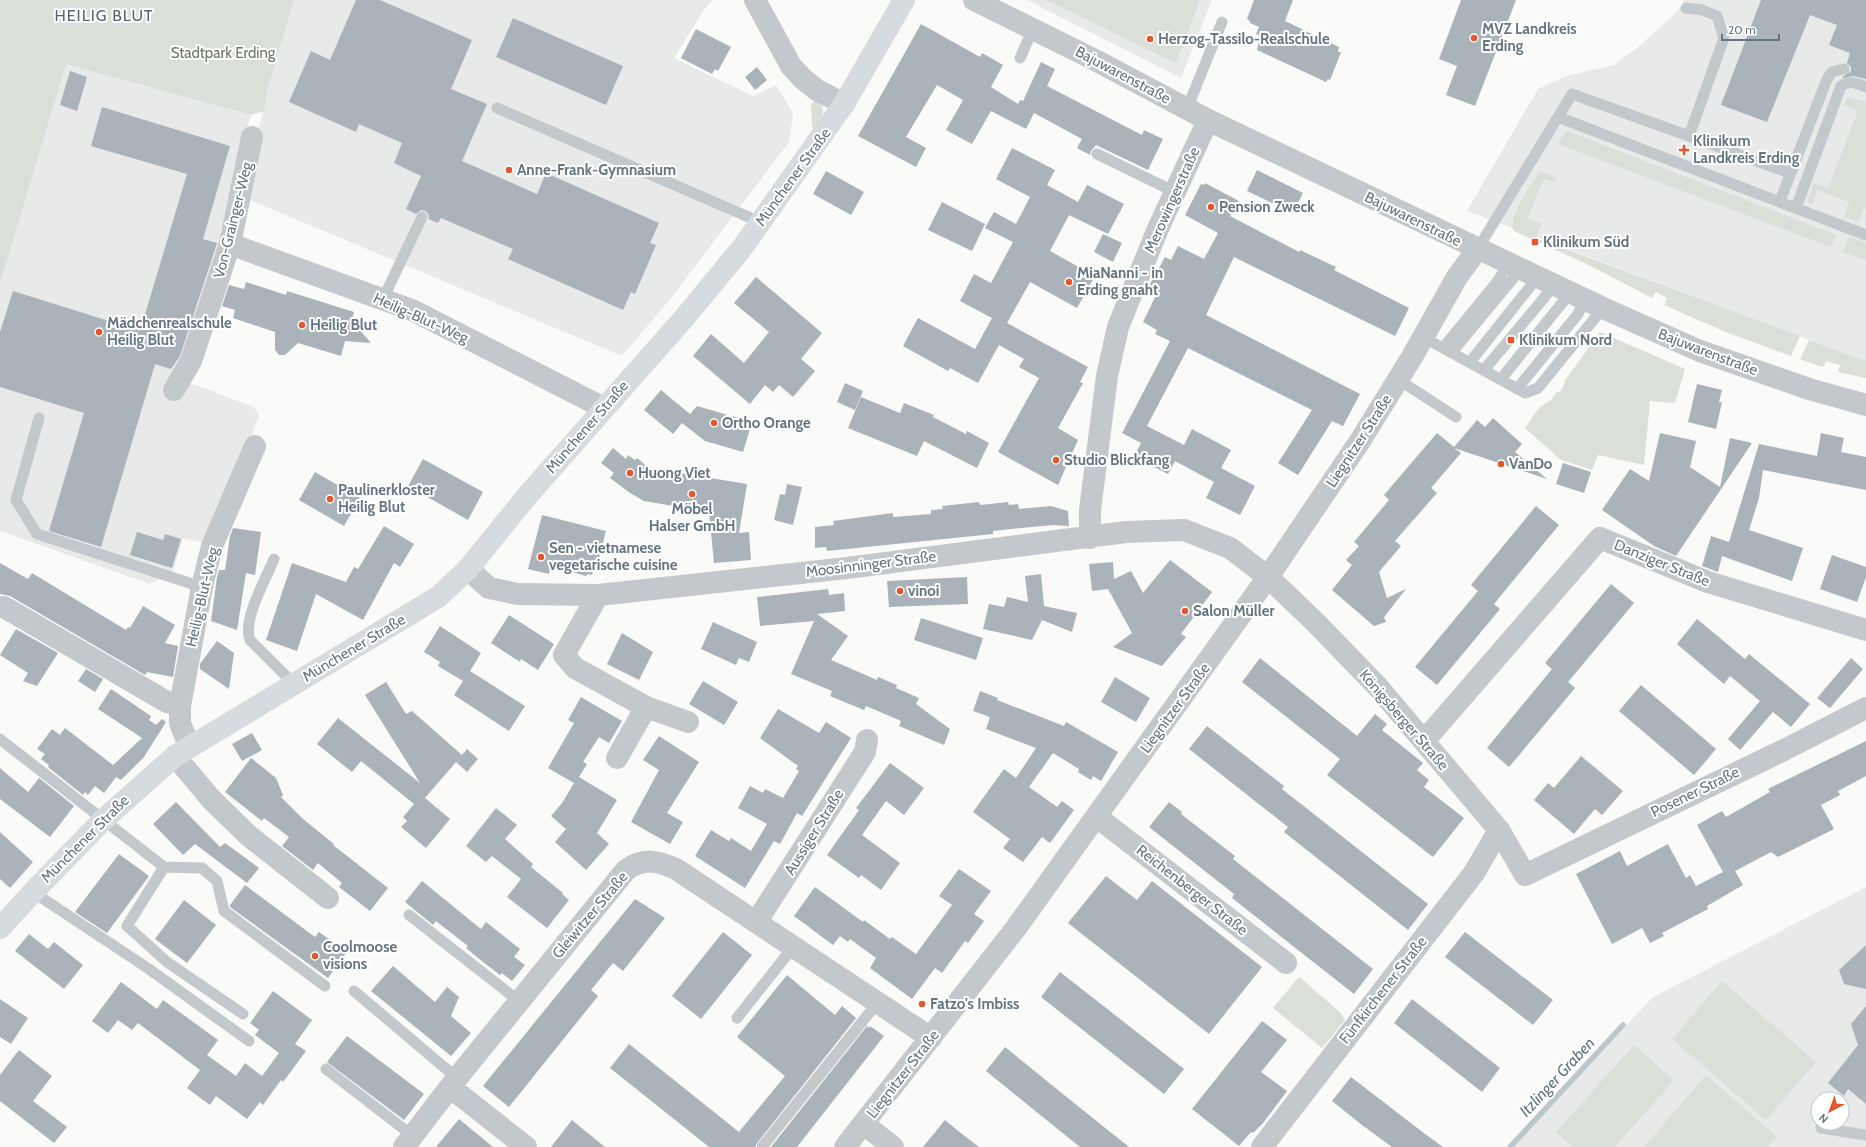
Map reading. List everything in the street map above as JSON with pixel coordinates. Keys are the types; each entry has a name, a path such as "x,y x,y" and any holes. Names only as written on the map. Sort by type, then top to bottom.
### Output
{"street":[{"path":"755,0 791,66 803,79 817,90 844,104"},
{"name":"Münchener Straße","path":"0,928 103,820 182,751 438,597 468,569 527,496 722,272 760,222 844,104 904,0"},
{"name":"Bajuwarenstraße","path":"974,0 1033,29 1187,110 1477,250 1553,285 1700,351 1808,389 1866,405"},
{"name":"Merowingerstraße","path":"1090,538 1090,510 1107,376 1118,327 1175,192 1208,120"},
{"name":"Von-Grainger-Weg","path":"174,390 191,361 230,244 252,137"},
{"name":"Heilig-Blut-Weg","path":"230,244 412,310 604,408"},
{"name":"Liegnitzer Straße","path":"845,1147 1016,928 1268,577 1360,441 1399,380 1457,277 1477,250"},
{"name":"Heilig-Blut-Weg","path":"182,751 180,706 202,587 212,546 255,446"},
{"name":"Moosinninger Straße","path":"468,569 488,588 518,594 598,595 847,568 1090,538 1126,532 1184,530 1230,548 1268,577"},
{"name":"Danziger Straße","path":"1424,742 1600,538 1708,582 1866,630"},
{"name":"Königsberger Straße","path":"1268,577 1315,622 1378,687 1499,830 1525,875"},
{"path":"598,595 564,655 575,668 646,707 688,722"},
{"path":"4,607 167,702 180,706"},
{"path":"617,758 646,707"},
{"name":"Posener Straße","path":"1525,875 1784,750 1866,708"},
{"name":"Aussiger Straße","path":"757,921 865,752 867,740"},
{"path":"182,751 211,799 249,836 328,898"},
{"name":"Reichenberger Straße","path":"1097,817 1286,963"},
{"name":"Fünfkirchener Straße","path":"1262,1147 1474,873 1499,830"},
{"name":"Gleiwitzer Straße","path":"408,1141 626,870 636,863 646,860 657,861 676,869 757,921 931,1038"},
{"path":"454,1083 526,1147"},
{"path":"864,1124 893,1147"}],"lane":[{"path":"1686,8 1702,10 1717,16 1724,38 1689,136"},
{"path":"1187,110 1222,22"},
{"path":"1020,58 1033,29"},
{"path":"1780,201 1826,79 1832,72 1844,69"},
{"path":"1796,208 1841,86 1846,83 1854,82 1866,86"},
{"path":"1477,250 1572,94 1784,171"},
{"path":"497,108 760,222"},
{"path":"1558,117 1866,235"},
{"path":"1097,154 1175,192"},
{"path":"383,299 422,216"},
{"path":"1448,350 1553,285"},
{"path":"1470,362 1553,285"},
{"path":"1484,370 1544,298 1553,285"},
{"path":"1501,380 1553,285"},
{"path":"1517,388 1578,314 1553,285"},
{"path":"1423,337 1526,393 1538,388 1553,285"},
{"path":"1399,380 1456,417"},
{"path":"39,418 16,500 37,534 202,587"},
{"path":"274,559 248,623 248,635 250,640 294,684"},
{"path":"0,739 164,868 202,868 217,881 224,911 325,986"},
{"path":"164,868 126,926 167,962 243,1014"},
{"path":"33,892 149,969 249,1041"},
{"path":"409,915 519,1002"},
{"path":"737,1018 794,946"},
{"path":"354,991 454,1083"},
{"path":"762,1147 878,1002"},
{"path":"326,1069 408,1141"},
{"path":"1840,1131 1866,1135"}],"shaded area":[{"name":"Anne-Frank-Gymnasium","path":"294,0 713,0 703,11 674,58 753,96 776,85 793,113 789,142 672,297 622,356 245,198 267,91"},
{"name":"Herzog-Tassilo-Realschule","path":"1027,0 1212,0 1181,78"},
{"name":"Klinikum Landkreis Erding","path":"1683,0 1866,0 1866,361 1467,211 1538,89 1566,76 1614,65 1638,47 1675,14 1683,4"},
{"name":"Mädchenrealschule Heilig Blut","path":"66,64 251,115 221,233 229,236 182,380 254,407 259,416 214,527 201,542 183,538 173,571 150,584 0,531 0,284"},
{"path":"1866,887 1866,1147 1512,1147 1653,997"}],"green space":[{"name":"Stadtpark Erding","path":"0,0 294,0 267,91 264,111 251,115 66,64 0,284"},
{"name":"Herzog-Tassilo-Realschule","path":"1046,0 1200,0 1176,63"},
{"path":"1848,97 1866,102 1866,209 1864,208 1858,222 1844,217 1849,202 1818,190 1812,205 1807,202 1814,183 1828,188 1858,111 1844,105"},
{"path":"816,99 822,106 823,114 816,130 812,127 811,105"},
{"path":"1567,131 1836,235 1831,247 1558,144"},
{"path":"1540,171 1557,178 1554,182 1543,179 1528,218 1541,224 1536,238 1800,336 1791,356 1728,333 1664,305 1667,298 1656,292 1652,298 1593,267 1514,231 1513,225 1517,209"},
{"path":"1849,237 1866,243 1866,260 1843,252"},
{"path":"1600,332 1685,369 1675,403 1650,401 1644,465 1598,455 1592,470 1561,460 1525,428 1539,408 1551,400 1557,392 1560,392 1565,383 1564,382"},
{"path":"1809,340 1866,361 1866,378 1838,372 1840,365 1826,361 1822,367 1800,359"},
{"path":"1299,977 1341,1013 1345,1020 1322,1048 1273,1008"},
{"path":"1722,981 1816,1062 1766,1120 1672,1039"},
{"path":"1634,1045 1674,1080 1615,1147 1573,1147 1556,1132"},
{"path":"1706,1075 1777,1137 1768,1147 1644,1147"}],"building":[{"name":"Anne-Frank-Gymnasium","path":"356,0 380,0 472,40 451,89 487,104 462,161 537,194 546,173 659,223 650,243 656,245 635,294 631,292 623,310 508,259 513,249 441,218 438,223 429,219 428,213 425,211 421,210 416,214 406,209 421,176 394,163 402,143 359,124 356,132 289,102 311,51 330,60"},
{"path":"1254,0 1293,0 1285,21 1339,47 1338,52 1341,52 1330,80 1328,79 1326,82 1257,50 1260,36 1256,34 1259,27 1250,23 1247,19"},
{"name":"MVZ Landkreis Erding","path":"1461,0 1516,0 1475,106 1446,95 1457,66 1439,59"},
{"path":"1761,0 1866,0 1866,79 1853,76 1841,78 1851,71 1851,67 1847,63 1850,53 1829,45 1837,25 1810,15 1767,122 1721,105"},
{"path":"513,18 623,66 606,105 496,57"},
{"path":"921,24 980,57 982,53 1003,65 991,87 1018,104 1020,100 1023,101 1041,62 1055,69 1047,86 1142,135 1144,130 1163,139 1148,170 1096,145 1091,151 1090,155 1077,148 1082,139 1034,113 1026,129 991,111 972,144 946,130 963,100 937,85 906,137 926,148 916,167 858,136"},
{"path":"696,29 731,47 718,71 715,69 712,74 681,58"},
{"path":"757,67 767,80 755,90 745,77"},
{"path":"70,71 87,77 77,111 60,105"},
{"path":"102,107 230,146 203,239 217,243 180,356 171,369 155,364 101,547 49,531 84,413 0,387 0,332 13,291 112,322 112,320 141,328 187,174 91,146"},
{"path":"1012,148 1055,170 1047,185 1078,202 1087,185 1124,204 1108,234 1069,215 1050,251 1095,276 1077,308 1030,282 1007,323 1088,367 1080,382 1083,383 1058,428 1078,440 1058,485 998,452 1039,378 1019,367 1024,359 999,345 978,383 950,368 948,371 903,346 918,318 975,349 992,318 960,301 974,274 991,283 1013,242 985,228 994,212 1016,224 1030,197 996,179"},
{"path":"1257,170 1303,193 1293,213 1247,191"},
{"path":"826,171 864,192 851,215 813,194"},
{"path":"1205,183 1239,201 1230,216 1299,252 1300,250 1336,267 1334,270 1409,308 1395,336 1234,257 1206,315 1360,394 1343,426 1332,421 1298,475 1278,463 1312,410 1188,348 1147,426 1184,445 1192,429 1231,450 1221,468 1255,486 1240,515 1206,498 1214,482 1175,461 1168,474 1134,457 1141,443 1122,433 1170,341 1155,334 1157,330 1143,322 1158,291 1149,286 1165,257 1171,260 1178,246 1204,259 1218,233 1185,215 1201,184 1204,185"},
{"path":"942,202 985,224 972,251 928,230"},
{"path":"1103,234 1122,243 1113,262 1094,252"},
{"path":"756,277 822,333 801,359 815,371 793,397 779,385 773,392 765,385 750,404 693,356 711,334 744,363 769,332 734,303"},
{"name":"Heilig Blut","path":"246,282 286,295 287,291 354,312 352,321 371,343 345,341 341,356 298,343 285,355 279,355 275,350 275,332 233,318 235,310 222,306 229,285 244,289"},
{"path":"845,383 863,391 855,410 837,402"},
{"path":"1697,384 1722,390 1719,402 1722,402 1716,429 1688,422"},
{"path":"661,390 690,414 697,406 752,422 743,452 705,441 682,423 673,434 644,410"},
{"path":"861,397 900,413 904,403 934,415 933,417 966,434 967,431 989,443 977,468 924,441 917,456 848,428"},
{"path":"1493,418 1522,444 1515,452 1547,479 1454,448 1461,453 1431,488 1437,493 1395,541 1401,546 1379,572 1387,598 1406,589 1384,617 1386,622 1374,626 1332,590 1352,565 1346,560 1359,546 1354,542 1389,500 1384,495 1437,433 1454,447 1477,420 1485,427"},
{"path":"1660,433 1696,441 1690,467 1720,487 1730,438 1752,443 1676,556 1654,546 1602,510 1630,469 1649,481"},
{"path":"1821,433 1844,438 1841,452 1866,457 1866,490 1763,470 1759,498 1749,530 1803,548 1792,581 1722,556 1718,572 1702,566 1711,536 1729,542 1759,444 1817,456"},
{"path":"613,448 626,459 628,455 635,460 637,458 649,468 747,484 739,533 749,532 751,560 714,563 709,512 644,501 630,493 610,478 614,473 601,463"},
{"path":"423,459 483,492 468,520 408,486"},
{"path":"1563,463 1591,472 1584,493 1556,484"},
{"name":"Paulinerkloster Heilig Blut","path":"315,472 360,498 344,526 299,500"},
{"path":"787,484 802,487 793,525 774,520 780,494 785,495"},
{"path":"979,502 980,505 1008,502 1009,505 1018,504 1019,509 1051,506 1068,511 1069,526 1053,525 1021,528 993,531 993,534 827,551 826,547 815,548 815,527 834,525 833,521 893,513 893,517 931,514 931,510 943,509 942,506"},
{"path":"1536,506 1559,525 1494,604 1500,609 1437,685 1415,667 1478,591 1471,585"},
{"path":"542,515 606,531 598,562 596,561 592,575 588,574 586,576 551,566 549,574 528,569"},
{"path":"384,526 414,544 400,567 394,563 363,620 316,594 297,651 266,640 292,563 346,582 354,567 358,569"},
{"path":"233,528 261,532 255,575 246,573 237,630 211,621 217,577 219,570 225,570 230,536"},
{"path":"137,532 163,540 165,534 181,539 172,568 130,555"},
{"path":"1832,555 1866,567 1866,577 1857,602 1820,589"},
{"path":"1170,560 1212,592 1181,634 1186,637 1162,666 1113,647 1132,633 1108,589 1092,591 1089,564 1113,562 1114,579 1131,571 1143,593"},
{"path":"0,563 28,579 32,573 126,630 128,627 130,628 143,606 175,625 165,643 178,646 173,677 147,672 145,675 10,596 0,594"},
{"path":"1041,574 1044,606 1077,613 1072,632 1042,620 1032,640 983,629 989,604 1004,607 1007,597 1028,602 1025,576"},
{"path":"967,577 968,604 889,607 887,581"},
{"path":"1611,584 1634,603 1568,682 1575,688 1509,767 1487,748 1552,669 1545,663"},
{"path":"828,589 829,595 844,593 845,611 817,614 848,636 831,660 877,680 878,677 897,685 896,688 919,698 916,704 950,729 944,745 899,726 901,721 866,706 864,710 830,696 832,691 791,674 814,621 760,626 757,597"},
{"path":"509,615 554,644 538,670 521,659 520,662 491,643"},
{"path":"921,618 983,638 976,660 914,640"},
{"path":"1697,619 1745,659 1749,654 1810,704 1791,727 1773,712 1740,750 1728,739 1760,701 1730,676 1724,684 1677,644"},
{"path":"713,622 757,642 749,662 739,658 736,665 701,649"},
{"path":"440,626 481,653 470,671 525,706 509,731 454,695 463,681 438,666 440,662 424,652"},
{"path":"16,629 58,653 37,686 23,681 28,673 0,655"},
{"path":"622,633 653,652 639,680 607,664"},
{"path":"217,641 234,653 229,689 200,669 200,664"},
{"path":"1260,658 1357,736 1375,714 1387,724 1382,730 1423,763 1417,770 1429,780 1424,787 1464,818 1433,857 1327,775 1340,759 1242,682"},
{"path":"1851,658 1863,669 1830,708 1817,698"},
{"path":"86,669 103,679 95,692 78,681"},
{"path":"1115,677 1150,698 1136,722 1101,702"},
{"path":"703,681 738,702 724,725 689,704"},
{"path":"386,682 406,714 412,711 462,755 467,749 478,759 467,772 456,762 425,798 450,819 426,848 401,827 407,821 403,817 414,804 361,761 352,772 317,744 338,718 420,783 365,695"},
{"path":"1641,685 1716,749 1694,775 1619,711"},
{"path":"111,689 151,716 149,720 156,725 162,719 166,722 144,757 121,780 116,777 104,793 95,786 88,795 85,792 83,795 48,767 49,765 41,759 45,754 37,749 52,729 60,735 65,728 113,765 142,738 98,709"},
{"path":"980,691 998,698 997,700 1064,726 1066,722 1118,752 1101,781 1093,776 1091,780 1078,772 1079,769 1053,753 1029,787 1057,807 1062,801 1074,810 1050,843 1042,837 1023,862 1003,848 1010,839 973,812 1004,769 1016,778 1036,748 986,729 990,717 973,711"},
{"path":"581,697 622,721 609,743 599,737 583,762 587,764 579,777 617,800 597,833 609,844 586,870 555,842 566,829 551,816 562,803 574,783 548,768 574,723 568,720"},
{"path":"778,709 819,733 826,722 851,738 802,816 797,813 780,844 774,841 745,888 695,856 711,830 729,841 731,838 751,851 767,824 738,808 750,786 763,793 765,789 783,798 799,771 796,769 798,766 760,738"},
{"path":"1207,726 1284,786 1282,789 1428,904 1408,930 1284,832 1288,827 1189,749"},
{"path":"252,733 262,750 242,761 232,744"},
{"path":"659,736 699,762 667,813 683,822 670,844 631,822 659,770 643,760"},
{"path":"1866,741 1866,776 1838,791 1840,795 1821,805 1834,829 1778,857 1771,852 1735,871 1743,885 1707,906 1708,909 1662,933 1664,936 1650,943 1642,928 1612,944 1576,874 1620,851 1627,866 1668,844 1686,878 1690,875 1696,886 1723,872 1697,825 1722,811 1726,817 1770,792 1768,789"},
{"path":"1581,756 1623,791 1602,815 1595,809 1574,834 1534,800 1548,783 1554,788"},
{"path":"251,758 276,778 283,795 281,797 303,819 334,844 333,845 388,888 370,911 339,887 342,883 318,863 313,870 282,846 289,837 264,818 262,821 225,792"},
{"path":"890,763 924,788 904,815 886,801 862,835 900,863 881,890 861,875 859,878 827,855 859,810 856,808"},
{"path":"0,768 28,792 39,778 74,806 50,837 0,799"},
{"path":"176,802 220,847 225,843 259,868 247,883 195,844 183,855 153,824"},
{"path":"1169,802 1182,812 1181,814 1235,856 1233,859 1373,969 1354,994 1232,898 1234,894 1149,827"},
{"path":"496,808 517,825 505,839 533,864 531,867 563,893 562,894 569,900 547,928 507,897 521,879 492,856 486,862 466,846"},
{"path":"0,832 33,862 10,888 0,879"},
{"path":"119,854 149,876 107,933 75,912"},
{"path":"959,869 991,891 974,914 984,921 968,943 965,941 942,973 935,968 912,999 870,968 876,958 850,939 848,942 840,936 833,945 794,916 815,887 863,922 864,920 890,939 892,937 916,954 952,905 939,896"},
{"path":"1106,876 1137,900 1152,881 1262,967 1209,1034 1068,923"},
{"path":"422,881 481,929 486,922 520,949 514,957 525,965 512,981 502,973 500,975 483,962 466,948 468,946 436,921 433,925 405,902"},
{"path":"245,885 315,937 319,932 347,952 328,978 230,907"},
{"path":"635,899 665,918 623,971 613,963 591,990 598,996 509,1107 483,1086"},
{"path":"184,900 216,925 187,963 155,939"},
{"path":"723,932 752,955 701,1019 672,996"},
{"path":"1465,932 1553,1000 1533,1025 1445,957"},
{"path":"29,934 48,949 54,942 83,965 64,989 15,951"},
{"path":"1866,945 1866,989 1844,984 1839,970"},
{"path":"393,966 435,1002 447,987 459,997 451,1016 471,1033 451,1056 371,991"},
{"path":"1060,972 1184,1069 1164,1094 1041,997"},
{"path":"787,975 835,1015 842,1006 856,1018 755,1147 709,1147 610,1068 629,1044 739,1132 785,1076 737,1037"},
{"path":"121,982 157,1009 163,1000 218,1040 207,1055 236,1076 245,1063 262,1076 279,1053 255,1035 259,1030 250,1023 273,991 312,1020 295,1044 306,1051 283,1082 281,1080 263,1105 260,1102 247,1119 216,1096 210,1105 187,1088 200,1070 138,1023 132,1030 118,1020 108,1033 92,1021"},
{"path":"0,999 28,1018 11,1044 0,1037"},
{"path":"1412,999 1500,1068 1482,1092 1394,1023"},
{"path":"1866,1006 1866,1104 1848,1089 1847,1091 1838,1091 1828,1083 1858,1045 1851,1024"},
{"path":"1262,1021 1287,1040 1261,1072 1287,1091 1263,1123 1253,1133 1251,1132 1239,1146 1192,1109"},
{"path":"867,1026 869,1028 870,1026 884,1036 797,1147 771,1147"},
{"path":"347,1036 424,1094 404,1120 327,1062"},
{"path":"1005,1047 1129,1147 1080,1147 1060,1131 986,1071"},
{"path":"19,1050 52,1076 33,1101 67,1127 54,1143 0,1101 0,1075"},
{"path":"1351,1077 1443,1147 1392,1147 1362,1125 1332,1101"},
{"path":"459,1119 493,1147 436,1147"},
{"path":"572,1120 584,1130 605,1147 551,1147"},
{"path":"945,1120 957,1130 979,1147 923,1147"}],"waterway":[{"name":"Itzlinger Graben","path":"1510,1147 1623,1025"}],"place":[{"name":"MVZ Landkreis Erding","path":"1474,38"},
{"name":"Herzog-Tassilo-Realschule","path":"1150,39"},
{"name":"Klinikum Landkreis Erding","path":"1684,150"},
{"name":"Anne-Frank-Gymnasium","path":"509,170"},
{"name":"Pension Zweck","path":"1211,207"},
{"name":"Klinikum Süd","path":"1535,242"},
{"name":"MiaNanni - in Erding gnaht","path":"1069,282"},
{"name":"Heilig Blut","path":"302,325"},
{"name":"Mädchenrealschule Heilig Blut","path":"99,332"},
{"name":"Klinikum Nord","path":"1511,340"},
{"name":"Ortho Orange","path":"714,423"},
{"name":"Studio Blickfang","path":"1056,460"},
{"name":"VanDo","path":"1501,464"},
{"name":"Huong Viet","path":"630,473"},
{"name":"Möbel Halser GmbH","path":"692,494"},
{"name":"Paulinerkloster Heilig Blut","path":"330,499"},
{"name":"Sen - vietnamese vegetarische cuisine","path":"541,557"},
{"name":"vinoi","path":"900,591"},
{"name":"Salon Müller","path":"1185,611"},
{"name":"Coolmoose visions","path":"315,956"},
{"name":"Fatzo's Imbiss","path":"922,1004"}],"district":[{"name":"HEILIG BLUT","path":"104,15"}]}
